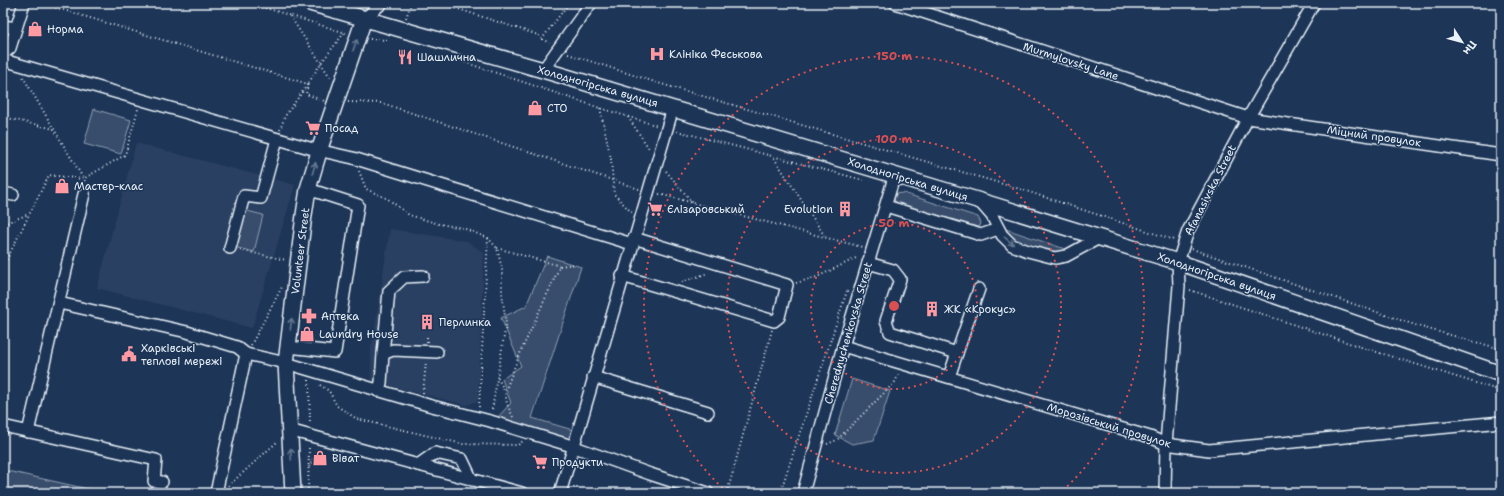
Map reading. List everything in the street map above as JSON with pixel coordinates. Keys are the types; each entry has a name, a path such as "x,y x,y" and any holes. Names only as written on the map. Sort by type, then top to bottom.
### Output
{"main road":[{"name":"Холодногірська вулиця","path":"310,3 673,108 894,174 1178,262 1501,374"},
{"name":"Volunteer Street","path":"292,493 286,363 308,188 335,102 352,34 364,19"}],"street":[{"path":"3,54 10,48 24,3"},
{"path":"364,19 382,3"},
{"path":"544,70 591,3"},
{"name":"Murmylovsky Lane","path":"894,3 1248,118"},
{"name":"Afanasivska Street","path":"1165,493 1166,444 1179,286 1178,262 1183,245 1188,231 1248,118 1314,3"},
{"path":"3,26 16,28"},
{"path":"3,60 319,151 353,158 787,285 779,317 774,321 622,276"},
{"path":"560,493 572,446 673,108"},
{"name":"Міцний провулок","path":"1248,118 1501,155"},
{"path":"230,248 244,196 261,198 277,139"},
{"name":"Cherednychenkovska Street","path":"803,493 843,346 886,206 894,174"},
{"path":"288,347 335,352 358,205 308,188"},
{"path":"28,432 84,194"},
{"path":"977,200 992,216 1002,235 1012,244 1028,251 1055,258 1066,256 1099,238"},
{"path":"886,206 981,235 998,229"},
{"path":"868,264 893,270 900,279 886,321 890,332 957,353"},
{"path":"378,391 381,383 389,291 404,277 423,276"},
{"path":"949,377 979,289"},
{"path":"59,303 187,332 237,347 246,354 286,363 378,391 521,430 708,493"},
{"name":"Морозівський провулок","path":"843,346 1150,437 1166,444 1209,450 1501,422"},
{"path":"383,354 393,350 432,352"},
{"path":"216,493 246,354"},
{"path":"593,377 708,412"},
{"path":"3,426 156,460 154,481 162,482"},
{"path":"289,430 522,493"},
{"path":"418,465 435,453 462,459 472,480"}],"path":[{"path":"250,3 374,40 383,39 390,41"},
{"path":"440,3 538,35 567,54 658,83 1020,189 1169,238 1183,245 1224,260 1421,327 1501,349"},
{"path":"542,39 569,3"},
{"path":"290,16 333,82"},
{"path":"277,139 285,116 321,63 352,34"},
{"path":"454,59 600,108 666,128 869,182"},
{"path":"15,64 87,186 84,194"},
{"path":"3,267 49,175 83,179 125,155 141,100"},
{"path":"600,108 610,159 614,194 639,220"},
{"path":"627,116 657,160 693,203"},
{"path":"3,117 54,129"},
{"path":"773,157 826,238"},
{"path":"353,158 366,188 388,199 409,215 439,224 463,228 488,238 496,248 502,269 502,293 506,324 490,421"},
{"path":"660,194 872,250"},
{"path":"3,224 30,214"},
{"path":"478,418 488,238"},
{"path":"230,248 286,260"},
{"path":"496,248 560,266 575,264"},
{"path":"787,285 816,277 858,257 856,264"},
{"path":"505,392 518,358 560,266"},
{"path":"664,288 726,266"},
{"path":"246,354 282,286"},
{"path":"780,493 848,286"},
{"path":"1179,286 1501,391"},
{"path":"727,493 774,321"},
{"path":"427,336 432,352 422,394 428,405"},
{"path":"814,450 837,440 895,382 905,364"},
{"path":"321,374 320,385 329,391 337,406 357,419 463,444 518,445 533,434"},
{"path":"498,377 505,392 507,404 521,430"},
{"path":"227,488 289,430"},
{"path":"309,468 319,448 321,439"}],"shaded area":[{"path":"94,109 131,120 121,154 84,144"},
{"path":"136,143 295,185 252,328 97,288"},
{"path":"903,193 978,217 981,223 980,226 976,228 899,204 894,200 893,194"},
{"path":"243,210 263,215 254,252 234,247"},
{"path":"1000,227 1071,251 1054,258 1014,245"},
{"path":"390,229 467,241 484,253 478,401 466,405 371,381 371,346"},
{"path":"547,256 581,267 532,418 573,430 570,442 495,420 511,403 502,379 521,366 501,318 526,306"},
{"path":"852,379 890,391 874,440 852,444 835,435"},
{"path":"3,470 106,493 3,493"}],"place":[{"name":"Норма","path":"35,29"},
{"name":"Клініка Феськова","path":"657,54"},
{"name":"Шашлична","path":"405,57"},
{"name":"СТО","path":"535,108"},
{"name":"Посад","path":"313,128"},
{"name":"Мастер-клас","path":"62,186"},
{"name":"Єлізаровський","path":"655,209"},
{"name":"Evolution","path":"845,209"},
{"name":"ЖК «Крокус»","path":"932,309"},
{"name":"Аптека","path":"309,316"},
{"name":"Перлинка","path":"427,322"},
{"name":"Laundry House","path":"307,334"},
{"name":"Харківські теплові мережі","path":"129,354"},
{"name":"Віват","path":"320,458"},
{"name":"Продукти","path":"540,462"}]}
